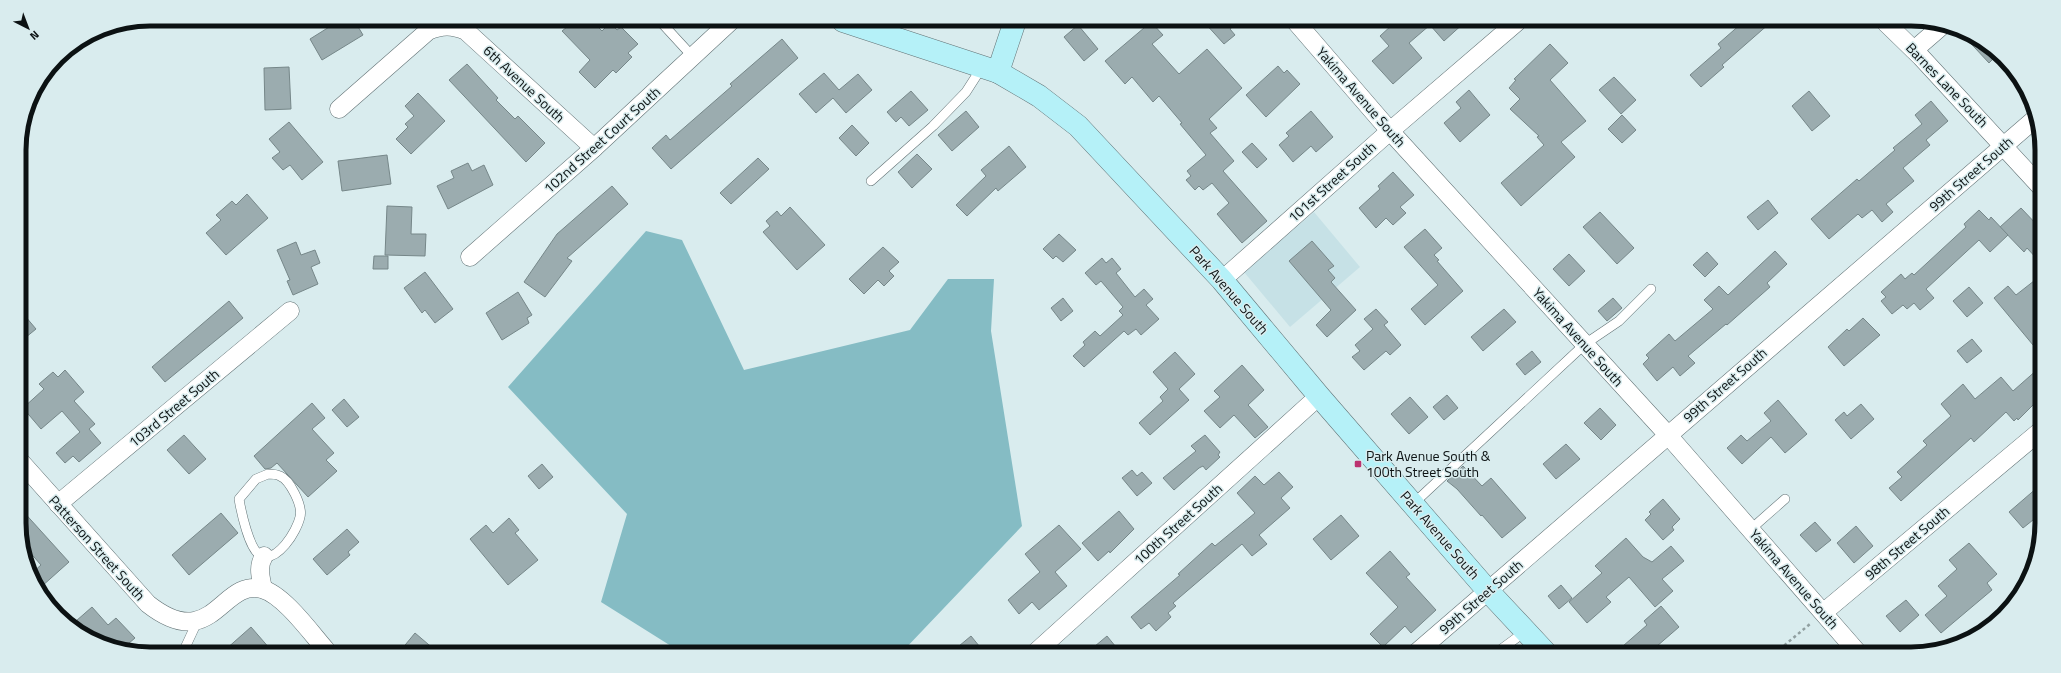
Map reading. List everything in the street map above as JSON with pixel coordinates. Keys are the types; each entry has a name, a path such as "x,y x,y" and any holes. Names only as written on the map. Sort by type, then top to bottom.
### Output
{"main road":[{"name":"Park Avenue South","path":"858,26 990,69 1039,96 1078,126 1222,280 1412,504 1489,592 1540,647"},
{"path":"990,69 1012,26"}],"street":[{"name":"6th Avenue South","path":"339,109 428,31 439,26"},
{"name":"6th Avenue South","path":"453,26 466,31 594,148"},
{"name":"102nd Street Court South","path":"470,257 594,148 726,26"},
{"name":"Yakima Avenue South","path":"1299,26 1390,131 1668,434 1853,647"},
{"name":"101st Street South","path":"1222,280 1390,131 1512,26"},
{"name":"Barnes Lane South","path":"1889,26 1914,50 2004,145 2035,180"},
{"path":"1914,50 1938,29"},
{"name":"99th Street South","path":"1422,647 1489,592 1668,434 2032,122"},
{"name":"103rd Street South","path":"58,504 290,311"},
{"name":"100th Street South","path":"1042,647 1319,396"},
{"name":"98th Street South","path":"1824,612 2035,436"},
{"name":"Patterson Street South","path":"26,468 148,604 168,617 190,621"},
{"path":"263,589 260,568 261,561 264,556"},
{"path":"190,621 210,614 243,590 253,588 263,589 276,596 287,606 323,647"}],"lane":[{"path":"665,26 693,57"},
{"path":"871,181 990,69"},
{"path":"1412,504 1585,344 1619,321 1651,289"},
{"path":"268,474 280,476 290,486 299,501 301,516 294,533 285,545 275,554 264,556 258,555 251,543 239,499 256,479 268,474"},
{"path":"1751,529 1785,499"},
{"path":"185,647 190,621"},
{"path":"1505,647 1526,632"}],"path":[{"path":"1782,647 1824,612"}],"shaded area":[{"path":"1314,212 1360,267 1290,327 1244,272"},
{"path":"646,231 682,240 744,370 910,330 948,279 994,279 991,331 1022,526 907,647 673,647 601,602 627,514 508,387"}],"building":[{"path":"331,26 358,26 363,35 322,60 310,39"},
{"path":"566,26 597,26 602,31 607,26 613,26 617,30 621,27 638,44 628,53 632,57 616,73 613,70 595,88 579,72 590,60 562,31 567,27"},
{"path":"1079,26 1098,49 1084,61 1064,37"},
{"path":"1146,26 1155,26 1163,35 1152,44 1179,74 1207,49 1242,88 1209,119 1217,128 1210,133 1234,161 1223,171 1267,221 1242,243 1217,214 1229,203 1212,183 1203,190 1199,186 1195,190 1186,180 1191,176 1187,171 1206,155 1180,124 1182,123 1159,96 1153,102 1132,77 1125,84 1105,61"},
{"path":"1208,26 1233,26 1230,29 1235,35 1224,44"},
{"path":"1391,26 1429,26 1409,43 1422,58 1393,84 1372,61 1389,46 1380,36"},
{"path":"1431,26 1461,26 1444,41"},
{"path":"1739,26 1767,26 1722,65 1724,67 1701,87 1690,75 1721,48 1718,44"},
{"path":"782,39 798,58 671,169 652,148 666,135 670,140 732,86 730,84"},
{"path":"1967,40 1994,58 1989,63"},
{"path":"1550,44 1568,63 1550,80 1586,121 1561,142 1575,157 1521,206 1501,183 1544,145 1537,137 1539,136 1510,109 1520,99 1509,88 1516,80 1514,79"},
{"path":"467,64 498,98 496,100 515,119 518,116 545,143 526,162 449,80"},
{"path":"1278,66 1284,73 1287,70 1300,84 1266,117 1246,95"},
{"path":"289,67 291,109 265,110 264,68"},
{"path":"824,73 839,90 858,74 872,90 846,113 833,98 816,113 799,94"},
{"path":"1614,77 1636,100 1621,114 1599,90"},
{"path":"1469,90 1490,115 1460,142 1444,123 1461,108 1456,102"},
{"path":"911,91 928,110 909,126 901,117 896,122 887,112"},
{"path":"1809,91 1830,116 1812,131 1792,106"},
{"path":"418,93 445,121 411,154 396,139 408,127 405,124 414,116 405,106"},
{"path":"1931,101 1948,121 1926,140 1930,145 1903,168 1914,181 1886,204 1893,212 1882,222 1872,210 1862,218 1858,214 1829,239 1811,219 1857,179 1859,181 1895,150 1893,148 1922,124 1915,115"},
{"path":"966,111 979,127 952,151 938,135"},
{"path":"1311,111 1333,137 1316,152 1311,146 1293,162 1279,145 1289,136 1286,133"},
{"path":"1622,115 1636,130 1622,143 1608,129"},
{"path":"289,122 323,162 302,180 290,165 283,170 272,158 280,152 269,139"},
{"path":"852,125 869,143 856,156 839,138"},
{"path":"1252,143 1267,159 1257,168 1242,152"},
{"path":"1009,146 1026,167 998,191 996,188 967,216 956,205 986,176 981,170"},
{"path":"917,154 932,169 912,188 898,172"},
{"path":"387,155 391,184 342,191 338,161"},
{"path":"758,158 769,169 731,204 720,193"},
{"path":"468,163 472,171 484,165 493,185 448,209 437,186 454,178 451,171"},
{"path":"1393,172 1414,195 1400,207 1406,213 1393,225 1386,218 1376,228 1359,208 1380,189 1378,186"},
{"path":"612,186 628,204 567,258 572,261 545,297 524,282 557,234"},
{"path":"247,194 268,218 226,255 206,233 221,220 216,215 232,201 236,205"},
{"path":"1768,200 1778,213 1758,230 1747,217"},
{"path":"387,206 412,207 411,234 426,234 425,256 385,255"},
{"path":"790,207 825,245 797,270 763,232 770,226 766,221 777,211 781,216"},
{"path":"2021,208 2035,223 2035,257 2027,248 2024,252 2000,227"},
{"path":"1979,210 1989,220 1991,217 2008,235 1990,252 1979,240 1926,289 1934,298 1920,310 1914,303 1907,309 1903,305 1892,314 1881,301 1886,297 1881,292 1901,274 1905,279 1912,273 1914,275 1966,227 1964,224"},
{"path":"1600,212 1634,248 1617,264 1583,227"},
{"path":"1425,229 1442,248 1434,255 1439,260 1437,261 1463,291 1425,325 1411,309 1438,285 1404,247"},
{"path":"1059,234 1076,250 1063,262 1056,256 1053,259 1043,249"},
{"path":"1312,241 1334,266 1328,270 1335,278 1331,282 1356,310 1327,337 1316,325 1331,310 1289,261"},
{"path":"296,242 301,255 315,250 320,263 311,267 318,284 293,295 287,281 290,280 277,250"},
{"path":"883,247 899,262 889,271 894,276 884,286 878,280 864,294 849,279"},
{"path":"1775,251 1787,264 1767,283 1770,287 1727,325 1726,324 1688,356 1695,363 1680,376 1673,367 1657,381 1643,364 1649,358 1646,355 1669,334 1675,341 1713,309 1704,300 1719,286 1728,295"},
{"path":"1707,252 1718,264 1705,277 1693,265"},
{"path":"1569,254 1585,271 1569,286 1553,269"},
{"path":"374,256 388,256 388,269 373,269"},
{"path":"1102,258 1106,263 1112,258 1121,269 1116,273 1135,297 1144,289 1153,299 1146,305 1159,319 1141,335 1136,329 1128,335 1124,331 1084,367 1073,356 1085,345 1083,342 1095,331 1100,336 1123,315 1119,311 1123,307 1101,281 1096,285 1085,273"},
{"path":"425,272 453,309 435,323 425,310 422,313 404,288"},
{"path":"2035,280 2035,347 1994,298 2008,286 2016,295"},
{"path":"1969,287 1983,303 1967,317 1953,301"},
{"path":"518,292 532,315 527,318 529,323 502,340 486,313"},
{"path":"1063,298 1073,311 1061,321 1051,308"},
{"path":"1613,298 1622,308 1607,321 1598,311"},
{"path":"229,301 243,318 165,382 152,367"},
{"path":"1376,309 1388,322 1384,325 1401,345 1390,355 1386,351 1364,370 1352,357 1360,351 1355,345 1373,329 1364,319"},
{"path":"1504,309 1516,322 1483,351 1471,337"},
{"path":"26,317 36,329 26,337"},
{"path":"1863,318 1880,335 1844,366 1828,347 1847,329 1849,331"},
{"path":"1972,339 1982,351 1967,363 1957,351"},
{"path":"1532,351 1541,362 1525,375 1516,364"},
{"path":"1175,352 1195,374 1179,389 1189,400 1150,435 1139,423 1163,401 1160,397 1168,389 1153,372"},
{"path":"1242,365 1264,390 1248,405 1268,427 1255,438 1234,415 1220,428 1204,411 1220,397 1214,391"},
{"path":"65,370 84,392 74,401 95,424 89,429 101,443 79,462 73,456 65,463 56,453 80,432 62,411 41,429 26,412 26,405 44,389 39,384 53,372 58,377"},
{"path":"2035,372 2035,403 2018,420 2017,418 2014,421 2006,412 1974,442 1971,438 1901,501 1889,488 1902,477 1897,472 1927,445 1923,441 1951,416 1941,404 1963,384 1975,399 2001,377 2013,391"},
{"path":"1447,395 1458,408 1444,420 1433,407"},
{"path":"1410,397 1428,417 1409,434 1391,414"},
{"path":"344,399 359,417 347,427 332,410"},
{"path":"1778,400 1807,434 1785,453 1771,437 1742,464 1727,448 1741,435 1747,441 1771,421 1764,413"},
{"path":"312,403 325,418 312,429 334,453 326,460 337,471 308,497 277,463 271,468 265,469 254,456"},
{"path":"1861,404 1874,419 1851,439 1835,420 1844,412 1847,416"},
{"path":"1600,408 1616,425 1601,440 1584,423"},
{"path":"184,435 206,459 189,474 167,450"},
{"path":"1205,435 1220,452 1218,455 1220,457 1206,470 1203,466 1199,468 1174,490 1163,478 1196,451 1191,446"},
{"path":"1566,444 1580,459 1556,479 1543,464"},
{"path":"542,464 553,477 539,489 528,476"},
{"path":"1463,466 1482,486 1491,478 1526,518 1502,538 1457,489 1447,481"},
{"path":"1132,470 1137,476 1142,472 1152,483 1137,496 1122,478"},
{"path":"1279,472 1293,487 1281,498 1290,508 1259,535 1267,544 1252,556 1242,544 1173,603 1176,606 1168,613 1171,617 1156,631 1149,623 1141,629 1131,617 1180,575 1178,574 1212,543 1215,546 1255,513 1237,493 1255,476 1264,485"},
{"path":"2035,490 2035,518 2023,528 2009,512"},
{"path":"1663,499 1680,519 1672,527 1674,530 1663,540 1645,520 1651,514 1649,512"},
{"path":"1119,511 1134,529 1110,553 1109,551 1098,561 1082,543"},
{"path":"221,513 238,533 189,575 172,555"},
{"path":"26,515 69,562 43,585 35,570 41,565 29,552 28,547"},
{"path":"1341,515 1359,536 1331,560 1313,539"},
{"path":"509,518 519,530 515,533 538,560 508,585 470,539 486,525 493,533"},
{"path":"1815,522 1831,540 1816,552 1800,535"},
{"path":"1059,525 1081,549 1055,572 1067,586 1039,610 1032,602 1019,614 1008,600 1040,572 1025,554"},
{"path":"1856,526 1873,546 1854,563 1837,543"},
{"path":"347,529 359,542 348,552 350,555 327,575 313,559"},
{"path":"1626,538 1643,557 1652,562 1671,546 1684,561 1662,579 1673,591 1655,607 1629,577 1606,597 1611,602 1587,623 1569,602 1602,573 1595,566"},
{"path":"1969,543 1997,574 1987,583 1992,590 1941,633 1925,615 1947,596 1938,586 1957,569 1949,560"},
{"path":"1390,551 1410,574 1406,577 1436,610 1411,633 1405,626 1383,647 1370,634 1398,607 1366,573"},
{"path":"1561,585 1572,598 1559,609 1548,596"},
{"path":"1906,600 1919,615 1900,632 1886,616"},
{"path":"1661,606 1679,627 1656,647 1622,647 1647,625 1644,621"},
{"path":"92,607 108,625 116,618 135,638 127,645 118,643 103,638 88,630 76,621"},
{"path":"251,627 268,647 228,647"},
{"path":"415,633 431,647 403,647"},
{"path":"971,636 980,647 958,647"},
{"path":"1107,636 1116,647 1094,647"}],"place":[{"name":"Park Avenue South & 100th Street South","path":"1358,464"}]}
